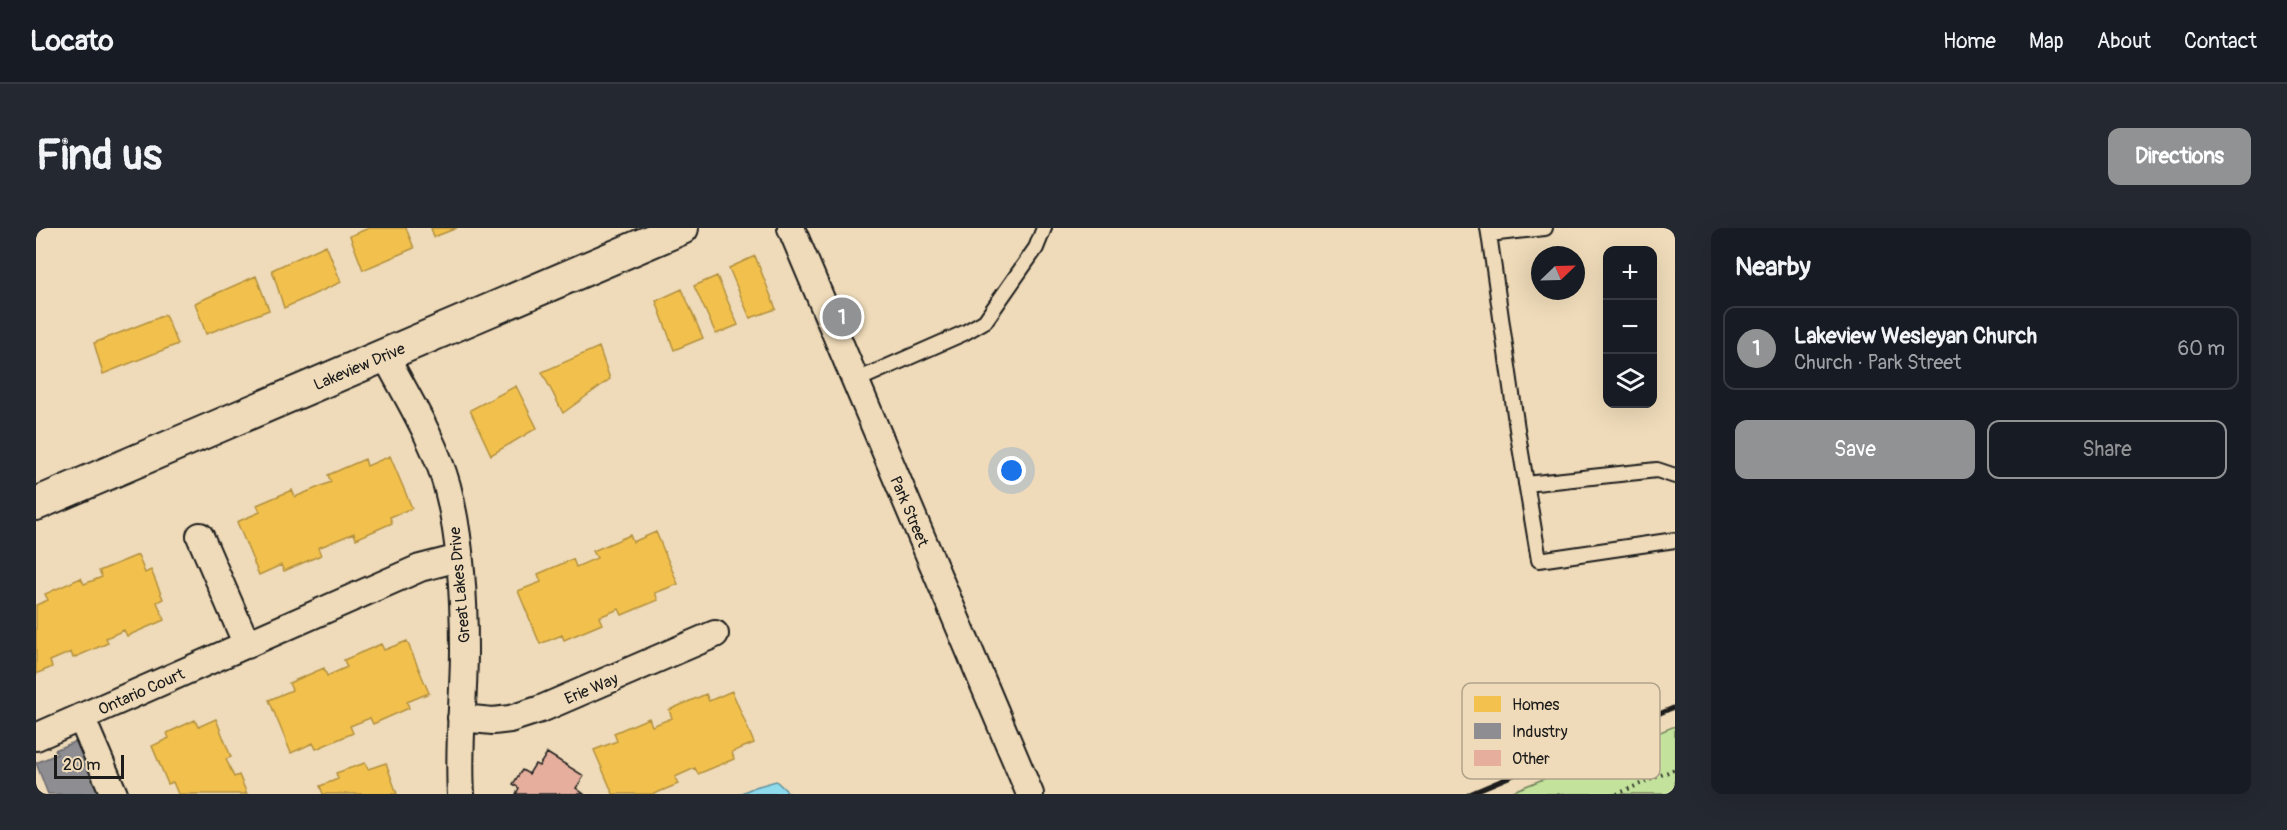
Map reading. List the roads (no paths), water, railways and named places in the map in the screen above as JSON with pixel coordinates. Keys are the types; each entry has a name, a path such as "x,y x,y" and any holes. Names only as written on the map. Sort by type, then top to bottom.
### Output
{"street":[{"name":"Lakeview Drive","path":"36,504 682,228"},
{"name":"Park Street","path":"791,228 1030,794"},
{"name":"Great Lakes Drive","path":"385,355 434,448 447,487 456,529 463,585 464,650 459,760 461,794"},
{"path":"200,536 247,645"},
{"name":"Ontario Court","path":"36,737 420,568 459,558"},
{"name":"Erie Way","path":"461,718 493,722 521,716 715,634"},
{"path":"81,717 114,794"}],"lane":[{"path":"855,381 964,333 985,321 1036,248 1044,228"},
{"path":"1545,228 1488,231 1539,560 1675,540"},
{"path":"1526,484 1657,470 1675,476"}],"water":[{"path":"776,781 790,794 739,794 755,787"}],"railway":[{"path":"1660,713 1675,707"},
{"path":"1469,794 1505,779"}],"place":[{"name":"Lakeview Wesleyan Church","path":"842,317"}]}
